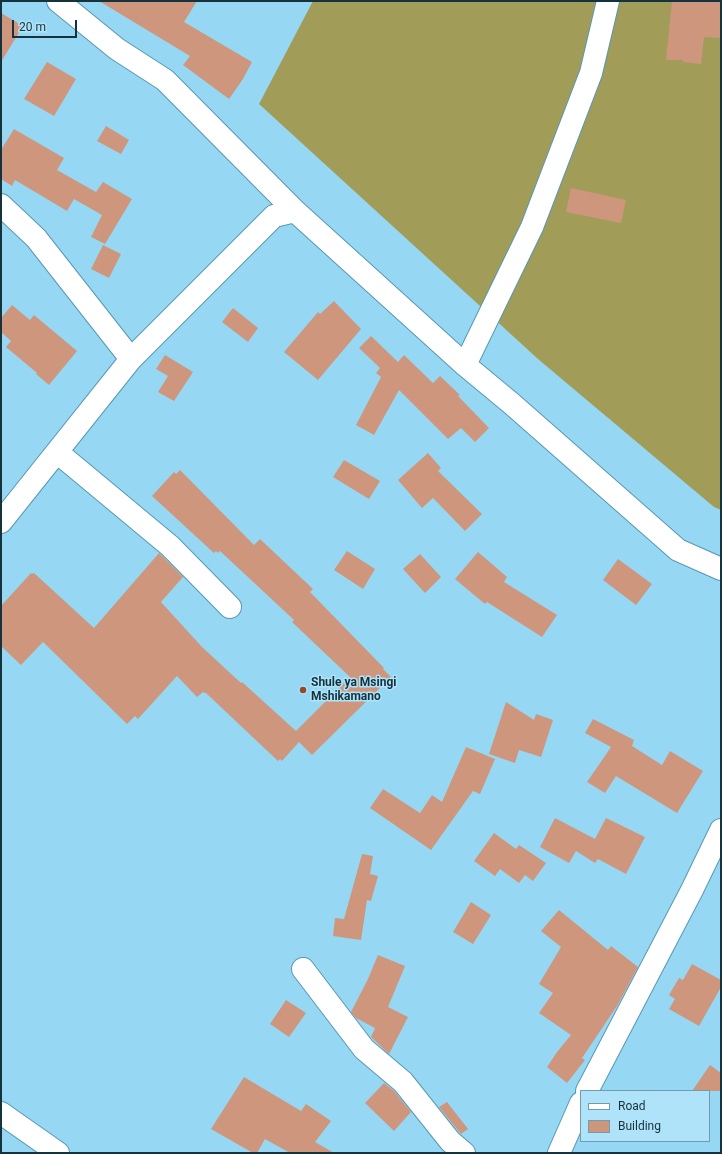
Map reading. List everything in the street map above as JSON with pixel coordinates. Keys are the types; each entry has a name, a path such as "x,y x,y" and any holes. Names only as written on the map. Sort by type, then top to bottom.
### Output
{"street":[{"path":"58,1 117,49 165,80 295,211 465,365 512,404 678,550 721,569"},
{"path":"465,365 532,227 591,73 608,1"},
{"path":"1,204 36,238 131,359"},
{"path":"1,522 131,359 274,216 295,211"},
{"path":"57,452 170,546 230,607"},
{"path":"588,1090 692,890 721,830"},
{"path":"303,970 364,1049 403,1082 450,1141 464,1153"},
{"path":"559,1153 580,1105"},
{"path":"1,1114 58,1153"}],"shaded area":[{"path":"313,1 721,1 721,510 714,507 538,359 259,104"}],"building":[{"path":"99,1 197,1 184,22 252,62 243,79 229,99 183,65 190,56"},
{"path":"672,1 721,1 721,38 704,37 701,64 683,62 683,60 666,60"},
{"path":"1,13 23,26 1,62"},
{"path":"47,62 76,79 54,116 24,99"},
{"path":"106,126 129,140 121,154 97,141"},
{"path":"14,129 64,158 57,170 96,192 103,182 132,199 105,244 91,237 102,215 74,199 67,211 15,180 12,186 1,179 1,150"},
{"path":"571,188 626,200 621,223 566,212"},
{"path":"103,245 121,254 109,278 91,269"},
{"path":"334,301 361,329 318,380 284,352 318,312 320,314"},
{"path":"12,305 30,320 34,315 77,351 49,385 6,347 11,341 1,332 1,318"},
{"path":"233,308 258,328 248,342 222,322"},
{"path":"371,336 398,362 404,355 433,383 440,376 460,395 458,396 489,428 475,442 461,428 448,439 399,390 374,435 356,425 381,377 376,373 380,368 359,348"},
{"path":"165,355 193,372 174,401 158,392 168,376 156,369"},
{"path":"428,453 441,468 438,471 482,514 465,531 433,498 422,508 398,480"},
{"path":"344,460 380,481 369,499 333,477"},
{"path":"180,470 254,545 260,539 313,589 310,592 391,677 312,755 299,742 282,761 280,759 278,761 206,693 203,692 197,697 177,676 138,719 135,716 127,724 43,642 21,665 1,646 1,606 31,573 34,573 94,628 159,553 183,577 161,602 202,647 296,731 350,677 292,622 294,620 220,551 218,553 216,551 214,553 152,496 174,472 176,474"},
{"path":"347,551 375,569 363,589 334,570"},
{"path":"478,552 507,577 504,582 557,615 542,637 487,602 485,604 455,579"},
{"path":"420,554 441,577 425,593 403,569"},
{"path":"618,559 652,584 636,605 603,580"},
{"path":"506,702 534,720 536,714 553,720 541,757 519,750 515,763 489,754"},
{"path":"593,719 634,740 632,746 662,765 670,751 703,771 677,813 616,776 605,793 587,782 611,747 585,733"},
{"path":"466,747 495,759 480,794 473,791 431,850 370,808 383,789 420,813 432,795 442,802"},
{"path":"555,818 595,839 606,818 645,837 626,874 598,859 595,863 576,851 569,863 540,847"},
{"path":"494,833 516,849 519,845 546,863 533,881 525,875 519,883 500,869 495,876 474,861"},
{"path":"362,854 373,856 370,874 378,876 371,901 367,900 361,940 333,936 335,918 344,919"},
{"path":"471,902 491,915 473,944 453,932"},
{"path":"559,910 608,950 611,946 638,967 617,1006 582,1058 585,1060 567,1083 547,1067 571,1035 539,1013 553,993 539,984 561,947 541,931"},
{"path":"378,955 405,966 388,1007 408,1017 389,1054 371,1037 375,1028 356,1018 351,1012 368,979"},
{"path":"692,964 721,980 721,987 699,1026 669,1009 675,999 669,995 679,978 683,980"},
{"path":"286,1000 306,1013 289,1037 270,1024"},
{"path":"710,1065 721,1073 721,1091 693,1090"},
{"path":"244,1077 301,1111 306,1104 331,1121 315,1142 334,1153 290,1153 265,1139 257,1153 253,1153 211,1129"},
{"path":"384,1083 394,1091 411,1112 394,1131 365,1103"},
{"path":"447,1102 468,1129 461,1134 439,1107"}],"place":[{"name":"Shule ya Msingi Mshikamano","path":"303,690"}]}
